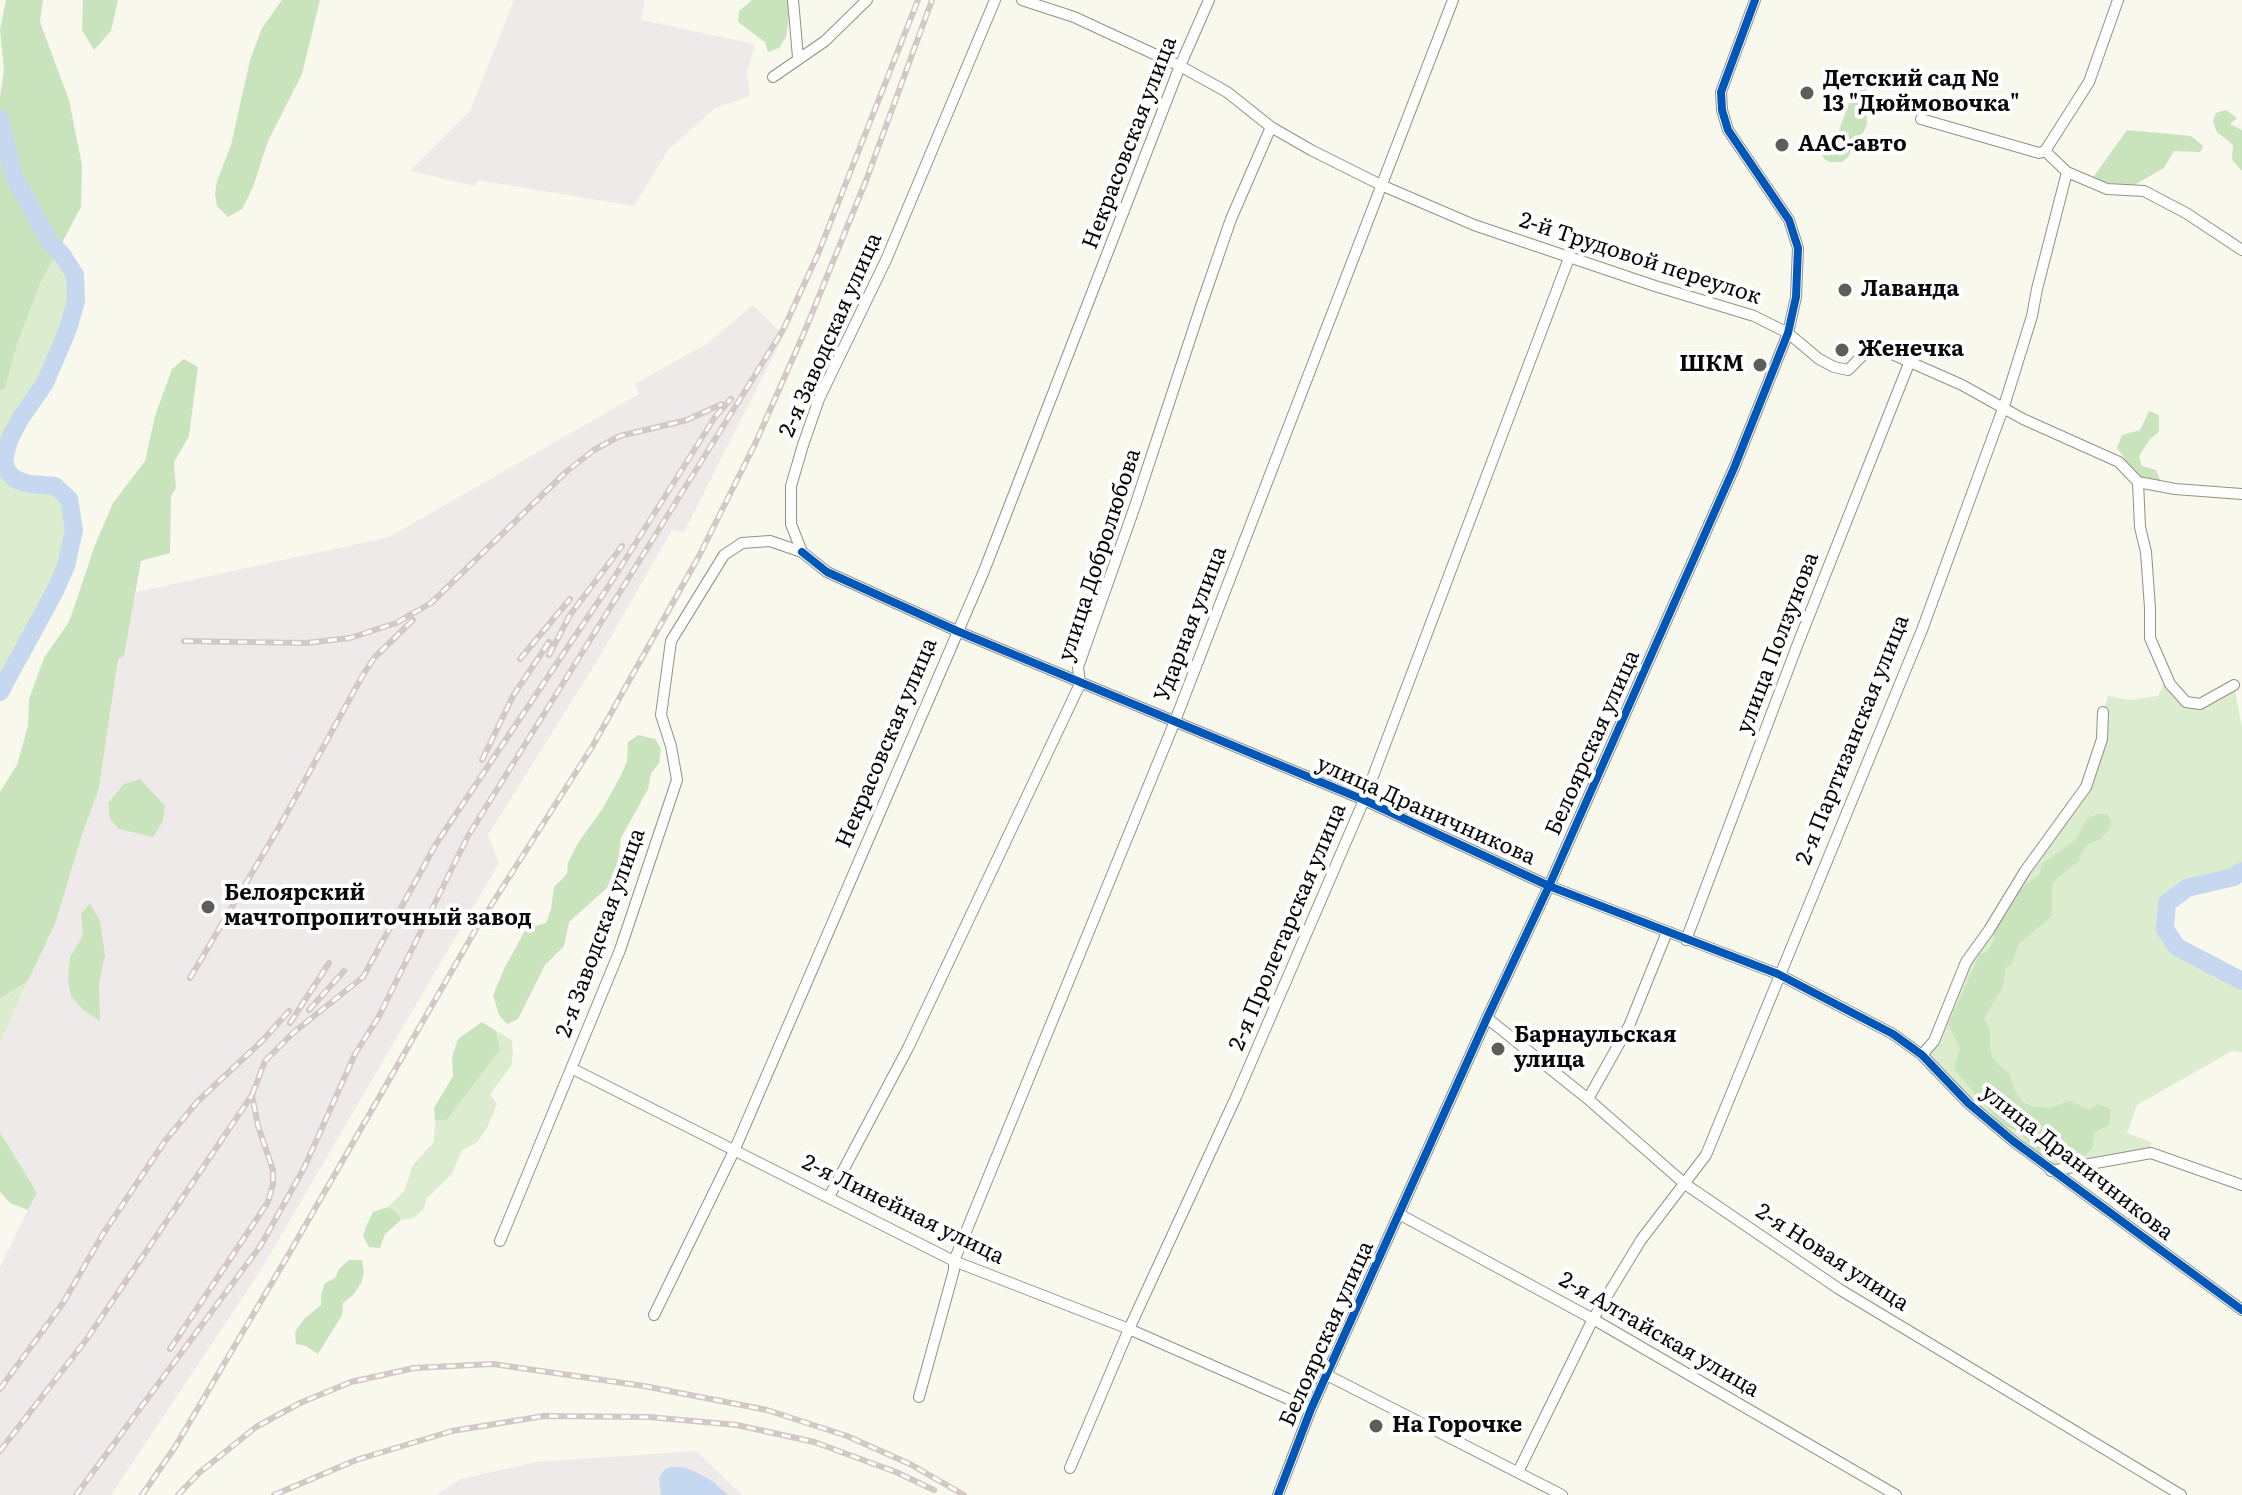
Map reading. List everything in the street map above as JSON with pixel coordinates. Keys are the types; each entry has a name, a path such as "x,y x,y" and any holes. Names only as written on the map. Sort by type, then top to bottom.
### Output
{"street":[{"path":"793,0 798,57"},
{"path":"773,77 825,41 867,0"},
{"name":"2-я Заводская улица","path":"802,552 791,524 791,486 819,399 886,260 995,0"},
{"name":"2-й Трудовой переулок","path":"1022,0 1074,17 1180,66 1227,92 1271,127 1381,185 1474,225 1754,316 1788,333 1819,359 1848,370 1869,349 1876,347 2119,462 2138,482 2175,489 2242,494"},
{"name":"Некрасовская улица","path":"654,1315 734,1151 984,571 1180,66 1209,0"},
{"name":"Ударная улица","path":"919,1397 954,1261 1175,721 1453,0"},
{"name":"Белоярская улица","path":"1278,1495 1311,1409 1549,886 1734,468 1788,333 1796,297 1798,248 1789,220 1728,130 1722,110 1721,92 1755,0"},
{"path":"1921,119 2039,153 2045,151 2089,82 2118,0"},
{"name":"улица Добролюбова","path":"829,1197 908,1048 1080,684 1078,667 1103,591 1134,509 1231,219 1271,127"},
{"path":"2045,151 2067,172 2107,189 2144,191 2186,213 2242,250"},
{"name":"2-я Партизанская улица","path":"1518,1472 1593,1319 1641,1240 1706,1155 1922,630 2024,348 2067,172"},
{"name":"2-я Пролетарская улица","path":"1070,1468 1129,1329 1236,1097 1364,800 1569,258"},
{"name":"улица Ползунова","path":"1686,940 1797,646 1910,361"},
{"path":"2138,482 2140,527 2146,552 2150,638 2170,684 2186,702 2200,704 2234,685"},
{"name":"2-я Заводская улица","path":"500,1241 620,950 677,780 661,715 671,641 724,555 742,543 770,541 802,552"},
{"name":"улица Драничникова","path":"802,552 827,572 957,631 1364,800 1549,886 1778,974 1893,1034 1922,1055 1978,1112 2051,1171 2242,1310"},
{"path":"1922,1055 1934,1041 1966,962 2025,871 2086,787 2102,739 2103,712"},
{"path":"1588,1099 1629,1026 1667,932"},
{"name":"2-я Новая улица","path":"1487,1018 1588,1099 1685,1184 1839,1289 2181,1495"},
{"name":"2-я Линейная улица","path":"573,1069 954,1261 1129,1329 1311,1409"},
{"path":"2051,1171 2151,1153 2242,1185"},
{"name":"2-я Алтайская улица","path":"1399,1214 1593,1319 1896,1495"},
{"path":"1327,1375 1562,1495"}],"shaded area":[{"path":"514,0 645,0 641,20 755,44 747,73 750,96 715,108 668,150 634,206 478,180 475,186 410,171 470,111"},
{"name":"Белоярский мачтопропиточный завод","path":"753,305 785,333 684,532 672,530 597,661 488,835 499,863 259,1273 111,1495 0,1495 0,1267 36,1193 0,1132 0,1043 55,924 99,788 118,659 124,655 136,592 389,537 639,394 635,384 708,343"},
{"path":"696,1451 742,1495 436,1495 461,1479 536,1462"}],"green space":[{"path":"6,0 43,0 40,22 69,100 82,165 81,207 41,282 18,341 5,389 0,390 0,97 4,71 0,30"},
{"path":"83,0 118,0 111,31 94,50 82,30"},
{"path":"282,0 320,0 302,74 268,141 253,187 242,209 228,217 217,206 217,181 231,145 250,60 262,28"},
{"path":"752,0 796,0 790,11 786,37 779,48 768,52 765,42 738,22 739,11"},
{"path":"1860,72 1868,76 1865,96 1867,124 1863,133 1855,138 1849,156 1842,162 1830,162 1824,159 1818,146 1832,150"},
{"path":"2226,110 2237,118 2230,124 2242,130 2242,171 2232,160 2233,145 2217,132 2213,122 2216,113"},
{"path":"2127,130 2191,136 2203,146 2200,152 2174,151 2164,168 2134,185 2092,179"},
{"path":"58,250 75,275 76,301 68,329 45,383 20,419 9,440 4,460 7,471 15,479 29,484 55,486 69,499 74,530 66,566 55,591 0,692 0,390 5,389 18,341 41,282"},
{"path":"184,359 198,367 189,436 174,462 176,488 171,496 170,553 141,561 124,656 118,659 99,788 55,924 28,981 0,999 0,792 17,765 28,726 29,699 44,658 69,622 113,503 145,461 155,416 172,369"},
{"path":"2149,411 2159,415 2159,432 2150,439 2139,456 2142,466 2156,470 2161,482 2138,477 2117,448 2122,435 2140,430"},
{"path":"2164,682 2186,702 2200,704 2234,685 2242,728 2242,871 2234,877 2180,893 2167,903 2165,929 2177,947 2242,981 2242,1052 2232,1051 2137,1105 2127,1133 2151,1142 2151,1153 2051,1171 2008,1136 1922,1055 1955,982 2086,787 2102,739 2103,712 2108,696 2130,700 2158,696"},
{"path":"638,735 655,739 661,749 659,763 621,838 618,862 607,888 569,922 564,946 545,965 518,1019 507,1024 499,1015 493,995 505,967 526,929 546,923 554,887 567,874 568,863 578,843 620,777 627,762 628,742"},
{"path":"140,779 165,806 163,821 153,837 119,829 110,819 108,803 124,784"},
{"path":"2107,814 2111,827 2101,839 2088,844 2079,861 2058,877 2052,886 2052,916 2018,945 2013,962 2006,968 2002,989 1984,1018 1990,1031 1993,1059 2010,1075 2014,1089 2023,1102 2049,1108 2070,1101 2090,1110 2098,1104 2111,1109 2109,1125 2095,1132 2092,1149 2085,1155 2075,1159 2050,1159 2041,1155 2017,1131 2001,1124 1959,1075 1954,1068 1960,1048 1948,1025 1979,955 1988,951 1994,939 1994,927 2000,915 2026,884 2039,875 2042,864 2075,840 2088,818"},
{"path":"90,903 100,921 105,956 99,982 100,1021 83,1010 71,996 68,978 70,957 83,935 81,914"},
{"path":"28,981 0,1043 0,999"},
{"path":"482,1022 496,1031 500,1050 447,1120 435,1120 434,1108 453,1076 452,1057 458,1039"},
{"path":"496,1031 512,1040 513,1055 511,1066 490,1094 497,1104 486,1130 476,1143 462,1150 452,1174 427,1198 423,1210 413,1218 401,1220 388,1207 404,1191 413,1165 434,1142 435,1120 447,1120 500,1050"},
{"path":"0,1132 37,1193 28,1210 10,1203 0,1192"},
{"path":"388,1207 401,1220 385,1234 380,1248 369,1247 363,1236 367,1224 373,1212"},
{"path":"349,1260 362,1260 364,1273 361,1283 343,1303 342,1315 318,1354 296,1344 295,1332 304,1319 321,1305 325,1283 335,1278"}],"water":[{"path":"683,1467 698,1473 728,1495 661,1495 659,1478 664,1470"}],"waterway":[{"path":"0,119 13,174 49,241 75,275 76,301 68,329 45,383 20,419 9,440 4,460 7,471 15,479 29,484 55,486 69,499 74,530 66,566 55,591 0,692"},
{"path":"2242,871 2234,877 2187,888 2167,903 2165,929 2177,947 2242,981"}],"railway":[{"path":"76,1495 261,1245 304,1168 355,1054 378,1018 468,836 783,330 818,254 918,0"},
{"path":"142,1495 175,1447 476,929 592,747 699,556 755,444 804,333 867,178 932,0"},
{"path":"170,1349 268,1202 273,1170 258,1126 252,1095 265,1061 293,1033 363,977 436,844 608,587 715,417 731,399"},
{"path":"184,641 306,643 350,638 396,623 431,603 567,471 594,450 620,436 687,420 722,404"},
{"path":"549,655 570,615 622,546"},
{"path":"520,659 570,599"},
{"path":"190,978 278,829 364,673 375,657 413,620"},
{"path":"482,760 513,696 549,642"},
{"path":"290,1023 329,963"},
{"path":"309,1010 344,971"},
{"path":"0,1389 63,1303 103,1234 165,1141 197,1102 289,1011"},
{"path":"0,1451 86,1340 252,1095"},
{"path":"178,1495 199,1473 256,1427 300,1403 351,1382 414,1368 493,1364 644,1386 767,1410 847,1436 910,1464 964,1495"},
{"path":"274,1495 356,1460 452,1431 544,1416 649,1417 737,1425 814,1442 896,1472 934,1490"}],"cycle path":[{"path":"1278,1495 1311,1409 1549,886 1734,468 1788,333 1796,297 1798,248 1789,220 1728,130 1722,110 1721,92 1755,0"},
{"path":"802,552 827,572 957,631 1364,800 1549,886 1778,974 1893,1034 1922,1055 1968,1103 2013,1141 2242,1310"}],"place":[{"name":"Детский сад № 13 \"Дюймовочка\"","path":"1807,93"},
{"name":"ААС-авто","path":"1782,145"},
{"name":"Лаванда","path":"1845,290"},
{"name":"Женечка","path":"1842,350"},
{"name":"ШКМ","path":"1760,365"},
{"name":"Белоярский мачтопропиточный завод","path":"208,907"},
{"name":"Барнаульская улица","path":"1498,1049"},
{"name":"На Горочке","path":"1376,1426"}]}
